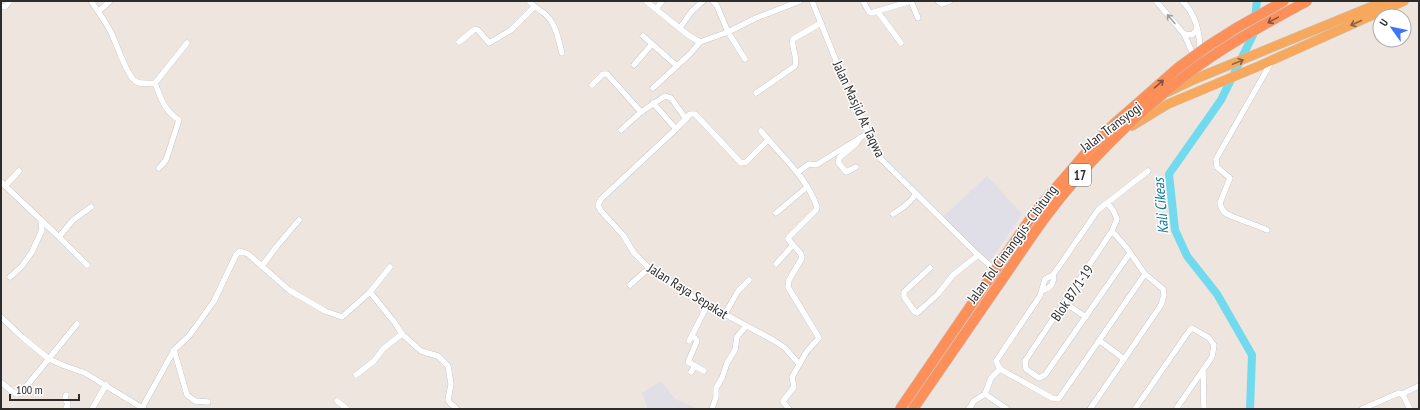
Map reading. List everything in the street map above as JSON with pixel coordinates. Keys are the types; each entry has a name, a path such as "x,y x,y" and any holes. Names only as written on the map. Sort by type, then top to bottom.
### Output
{"highway":[{"name":"Jalan Tol Cimanggis–Cibitung","path":"899,409 1035,212 1091,147 1114,124 1179,67 1238,27 1284,1"},
{"name":"Jalan Tol Cimanggis–Cibitung","path":"914,409 1044,219 1099,154 1191,72 1214,55 1243,36 1307,1"},
{"name":"Jalan Transyogi","path":"899,409 1036,211 1081,154 1102,133 1136,109 1203,76 1385,1"},
{"name":"Jalan Transyogi","path":"914,409 1075,178 1086,163 1097,152 1126,129 1159,108 1260,66 1404,1"},
{"path":"958,322 959,327 970,329"},
{"path":"947,338 956,339 959,344"}],"street":[{"path":"1,6 5,7 10,1"},
{"path":"90,1 99,12 110,32 133,80 141,84 154,83 187,44"},
{"path":"99,12 110,1"},
{"path":"529,1 534,7 550,19 557,31 562,53"},
{"path":"646,1 700,42"},
{"path":"656,9 662,1"},
{"path":"680,28 690,12 703,1"},
{"path":"713,1 717,6 728,32 745,59"},
{"path":"653,88 691,53 700,42 728,32 768,13 800,1"},
{"name":"Jalan Masjid At Taqwa","path":"812,1 847,88 881,159 995,270"},
{"path":"863,1 871,13 911,1 918,18"},
{"path":"938,1 942,4 950,1"},
{"path":"1156,1 1184,34 1203,76"},
{"path":"1182,1 1192,16 1198,29 1203,76"},
{"path":"459,42 475,29 478,30 489,43 511,30 534,7"},
{"path":"878,12 901,43"},
{"path":"756,93 795,66 796,63 792,40 821,24"},
{"path":"1184,34 1192,35 1198,29"},
{"path":"643,36 677,66"},
{"path":"634,65 652,44"},
{"path":"1267,230 1226,213 1220,206 1230,178 1217,167 1216,159 1272,60"},
{"path":"592,85 603,74 607,74 640,112"},
{"path":"154,83 162,103 170,114 179,120 166,160 159,168"},
{"path":"621,130 640,112 665,96 668,96 686,118"},
{"path":"653,103 676,130 690,114 695,114 741,163 746,162 768,140"},
{"name":"Jalan Raya Sepakat","path":"676,130 601,199 599,203 601,211 623,235 640,260 648,268 668,282 773,340 785,348 799,364"},
{"path":"760,132 798,172 817,207 816,210 788,239 801,254 802,258 789,280 788,287 819,338 799,364 792,377 794,387 783,401 789,409"},
{"path":"798,172 809,164 816,165 868,133"},
{"path":"856,167 846,172 838,162 840,157 856,144 862,136"},
{"path":"1145,274 1063,395 1058,399 1052,398 1000,369 996,361 1040,296 1042,290 1047,289 1052,285 1054,278 1053,275 1098,210 1148,170"},
{"path":"19,171 3,184 87,265"},
{"path":"776,213 807,187"},
{"path":"893,214 902,209 916,194"},
{"name":"Blok B7/1-19","path":"1086,317 1044,375 1039,378 1026,369 1025,361 1112,232 1117,219 1107,202"},
{"path":"59,237 73,220 91,206"},
{"path":"10,277 22,266 32,252 42,230 41,220"},
{"path":"262,266 299,220"},
{"path":"1090,409 1164,299 1163,289 1145,274 1112,232"},
{"path":"776,264 793,245"},
{"path":"1,317 33,347 49,359 85,373 143,409 174,350 189,336 214,302 236,255 241,251 248,254 288,290 325,311 342,317 370,292 390,267"},
{"path":"1065,302 1086,317 1130,253"},
{"path":"930,268 904,292 904,297 915,312 918,313 938,294 953,275 978,255"},
{"path":"630,285 648,268"},
{"path":"724,314 738,292 749,280"},
{"path":"370,292 402,334 421,351 438,356 448,366 451,384 448,400 456,409"},
{"path":"689,341 708,304"},
{"path":"1,382 17,394 21,392 77,324"},
{"path":"712,409 716,398 716,388 722,378 727,363 735,350 737,337 746,326"},
{"path":"1135,409 1192,328 1209,338 1214,345 1212,356 1176,409"},
{"path":"356,374 374,361 383,349 402,334"},
{"path":"692,336 697,342 688,361 704,371"},
{"path":"1100,341 1124,359"},
{"path":"174,350 187,395 194,400 208,402"},
{"path":"691,372 695,366"},
{"path":"968,409 974,401 984,394 991,378 1000,369"},
{"path":"1203,370 1204,409"},
{"path":"92,409 106,385"},
{"path":"1362,409 1419,386"},
{"path":"984,394 1007,409"},
{"path":"1402,394 1410,409"},
{"path":"66,395 65,399 68,404 66,408 68,409"},
{"path":"337,401 347,409"}],"shaded area":[{"path":"987,176 1022,214 988,264 943,217"},
{"path":"661,381 675,399 698,409 648,409 642,393"}],"waterway":[{"name":"Kali Cikeas","path":"1250,409 1252,355 1217,294 1187,256 1175,230 1169,174 1221,100 1253,35 1257,1"}]}
